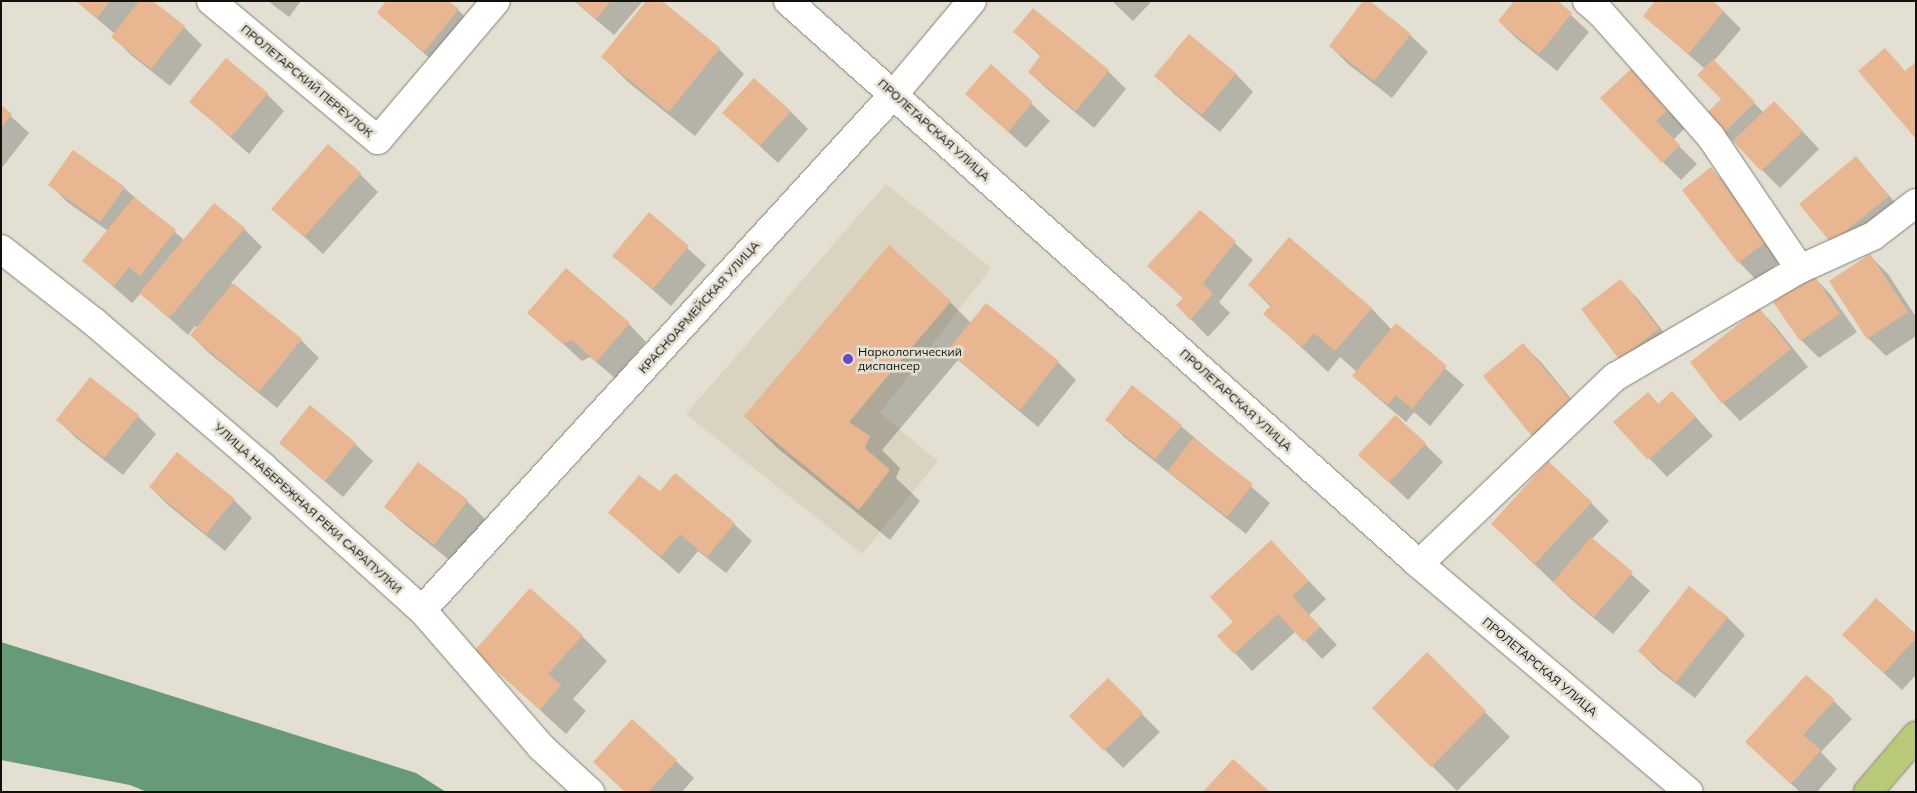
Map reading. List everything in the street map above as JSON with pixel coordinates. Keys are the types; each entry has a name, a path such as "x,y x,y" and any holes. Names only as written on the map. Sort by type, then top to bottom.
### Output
{"main road":[{"path":"1868,792 1916,736"}],"street":[{"name":"ПРОЛЕТАРСКИЙ ПЕРЕУЛОК","path":"211,1 378,140 496,1"},
{"name":"ПРОЛЕТАРСКАЯ УЛИЦА","path":"788,1 1419,564 1689,792"},
{"name":"КРАСНОАРМЕЙСКАЯ УЛИЦА","path":"422,610 894,94 972,1"},
{"path":"1587,1 1600,13 1711,137 1800,269"},
{"path":"1419,564 1615,377 1800,269 1873,236 1916,203"},
{"name":"УЛИЦА НАБЕРЕЖНАЯ РЕКИ САРАПУЛКИ","path":"1,249 94,322 256,461 422,610 541,746 590,792"}],"shaded area":[{"path":"886,184 991,268 880,413 938,461 862,554 686,414"},
{"path":"1,642 416,773 446,792 147,792 130,785 1,760"}],"building":[{"path":"76,1 110,1 97,18"},
{"path":"139,1 153,1 185,26 151,69 111,37"},
{"path":"386,1 449,1 459,9 424,52 377,13"},
{"path":"575,1 611,1 596,19"},
{"path":"646,1 662,1 720,48 669,112 601,57"},
{"path":"1363,1 1370,1 1411,34 1374,81 1329,46"},
{"path":"1514,1 1558,1 1572,13 1539,54 1498,21"},
{"path":"1655,1 1713,1 1724,11 1688,54 1643,16"},
{"path":"1033,8 1109,70 1076,111 1028,72 1041,55 1013,32"},
{"path":"1189,34 1236,73 1202,115 1154,76"},
{"path":"1885,48 1905,71 1916,62 1916,139 1858,71"},
{"path":"226,58 268,93 231,137 189,102"},
{"path":"1713,59 1755,102 1724,133 1705,115 1721,99 1697,75"},
{"path":"991,64 1033,102 1008,132 965,94"},
{"path":"1633,67 1671,107 1656,121 1680,145 1662,163 1600,98"},
{"path":"754,78 791,111 760,146 722,113"},
{"path":"1774,101 1803,131 1761,171 1733,141"},
{"path":"1,105 12,114 1,128"},
{"path":"328,144 361,173 304,237 271,209"},
{"path":"73,150 125,187 100,222 48,185"},
{"path":"1856,156 1889,196 1831,243 1799,204"},
{"path":"1711,167 1767,241 1738,263 1682,190"},
{"path":"134,197 176,230 140,276 129,267 114,286 82,261"},
{"path":"214,203 245,228 169,318 139,293"},
{"path":"1200,210 1236,241 1203,283 1213,294 1190,320 1176,305 1183,298 1147,266"},
{"path":"649,212 689,246 653,289 612,256"},
{"path":"1289,237 1372,308 1335,351 1314,333 1302,347 1263,314 1271,305 1248,285"},
{"name":"Наркологический диспансер","path":"889,245 951,301 849,422 870,436 865,448 890,470 859,510 744,416"},
{"path":"1870,254 1908,312 1867,339 1829,281"},
{"path":"566,268 630,323 596,362 572,340 563,344 527,313"},
{"path":"1813,274 1840,314 1800,341 1773,302"},
{"path":"1621,279 1659,329 1619,359 1581,309"},
{"path":"233,283 302,339 259,392 190,335"},
{"path":"986,303 1059,361 1020,410 947,351"},
{"path":"1759,308 1791,349 1722,404 1690,362"},
{"path":"1396,323 1447,366 1412,409 1396,395 1388,405 1352,376"},
{"path":"1523,343 1572,402 1531,435 1483,376"},
{"path":"90,377 139,415 104,458 56,420"},
{"path":"1132,385 1182,425 1155,459 1105,420"},
{"path":"1672,391 1696,417 1648,460 1613,422 1648,392 1658,404"},
{"path":"310,405 356,443 325,481 279,443"},
{"path":"1395,415 1426,443 1389,483 1358,455"},
{"path":"1193,438 1253,484 1227,517 1168,471"},
{"path":"177,452 235,499 206,534 149,487"},
{"path":"1548,461 1592,502 1535,564 1491,524"},
{"path":"418,462 468,500 434,545 384,507"},
{"path":"675,473 735,523 707,557 680,534 661,557 608,513 639,475 660,491"},
{"path":"1591,537 1633,572 1594,617 1553,582"},
{"path":"1271,540 1309,581 1292,596 1320,627 1304,642 1278,614 1234,654 1217,636 1233,622 1210,597"},
{"path":"1689,586 1728,617 1676,682 1638,651"},
{"path":"530,588 583,635 548,674 561,685 540,710 474,651"},
{"path":"1876,598 1916,634 1916,638 1884,673 1842,635"},
{"path":"1427,652 1486,711 1431,767 1372,708"},
{"path":"1806,675 1835,700 1803,735 1821,750 1791,784 1745,742"},
{"path":"1108,678 1143,713 1104,751 1069,716"},
{"path":"632,719 677,760 648,792 625,792 593,762"},
{"path":"1233,759 1270,792 1203,792"}],"place":[{"name":"Наркологический диспансер","path":"848,359"}]}
